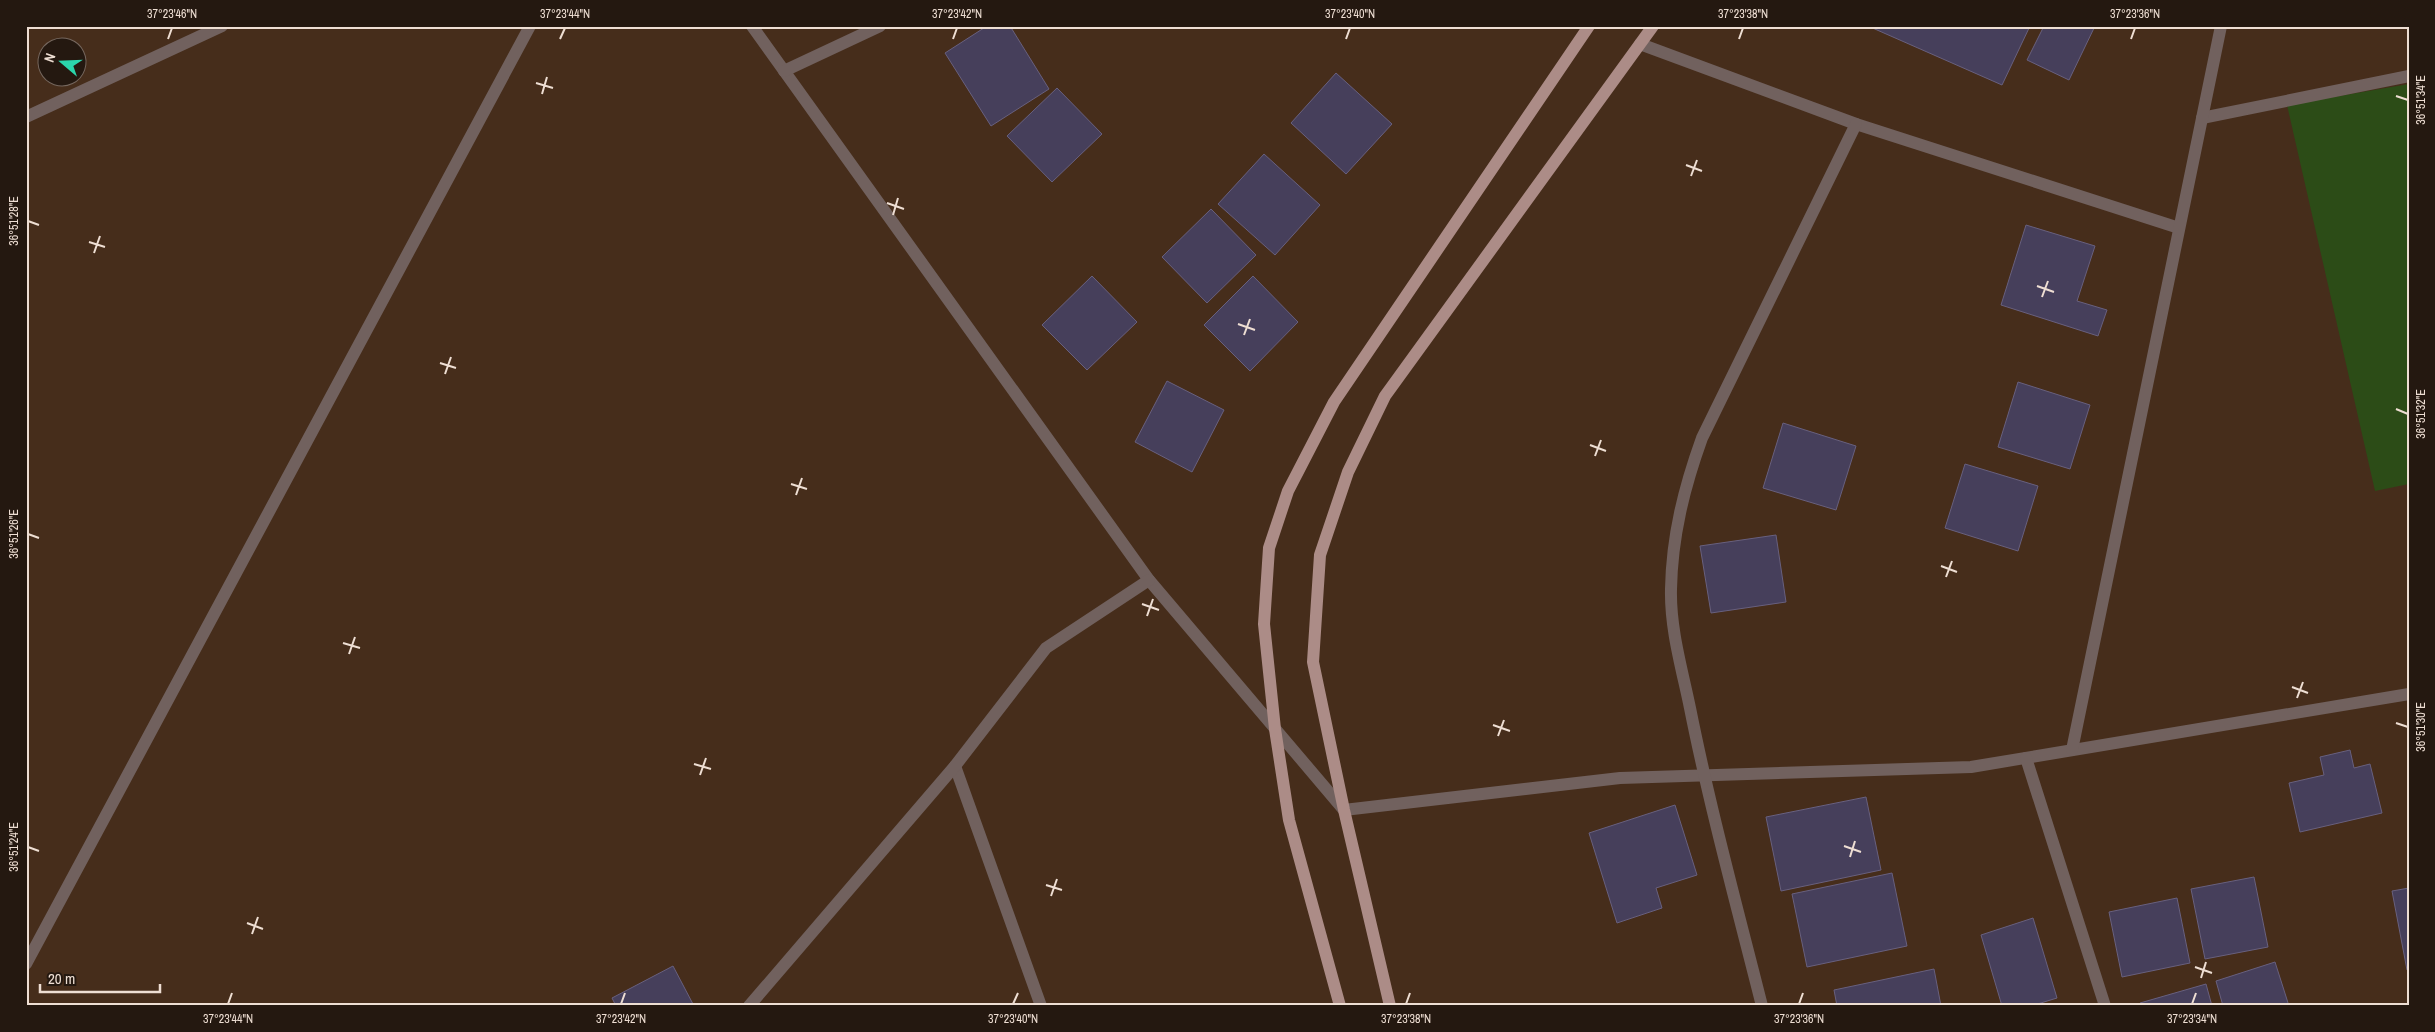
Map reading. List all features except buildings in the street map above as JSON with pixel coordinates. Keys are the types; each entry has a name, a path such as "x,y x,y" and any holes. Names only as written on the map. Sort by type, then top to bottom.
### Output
{"main road":[{"path":"1340,1006 1289,820 1275,729 1264,624 1268,548 1288,491 1334,402 1423,267 1589,26"},
{"path":"1390,1006 1344,810 1313,662 1320,556 1348,472 1385,396 1653,26"}],"street":[{"path":"26,117 222,26"},
{"path":"26,964 530,26"},
{"path":"752,26 1149,580 1344,810 1620,778 1971,767 2409,694"},
{"path":"784,72 880,26"},
{"path":"2072,750 2220,26"},
{"path":"1640,44 1856,124 2180,228"},
{"path":"2202,118 2409,76"},
{"path":"1762,1006 1703,776 1673,624 1672,558 1683,498 1702,438 1856,124"},
{"path":"749,1006 955,766 1046,648 1149,580"},
{"path":"2026,758 2105,1006"},
{"path":"955,766 1041,1006"}],"green space":[{"path":"2409,84 2409,484 2375,491 2287,105"}]}
